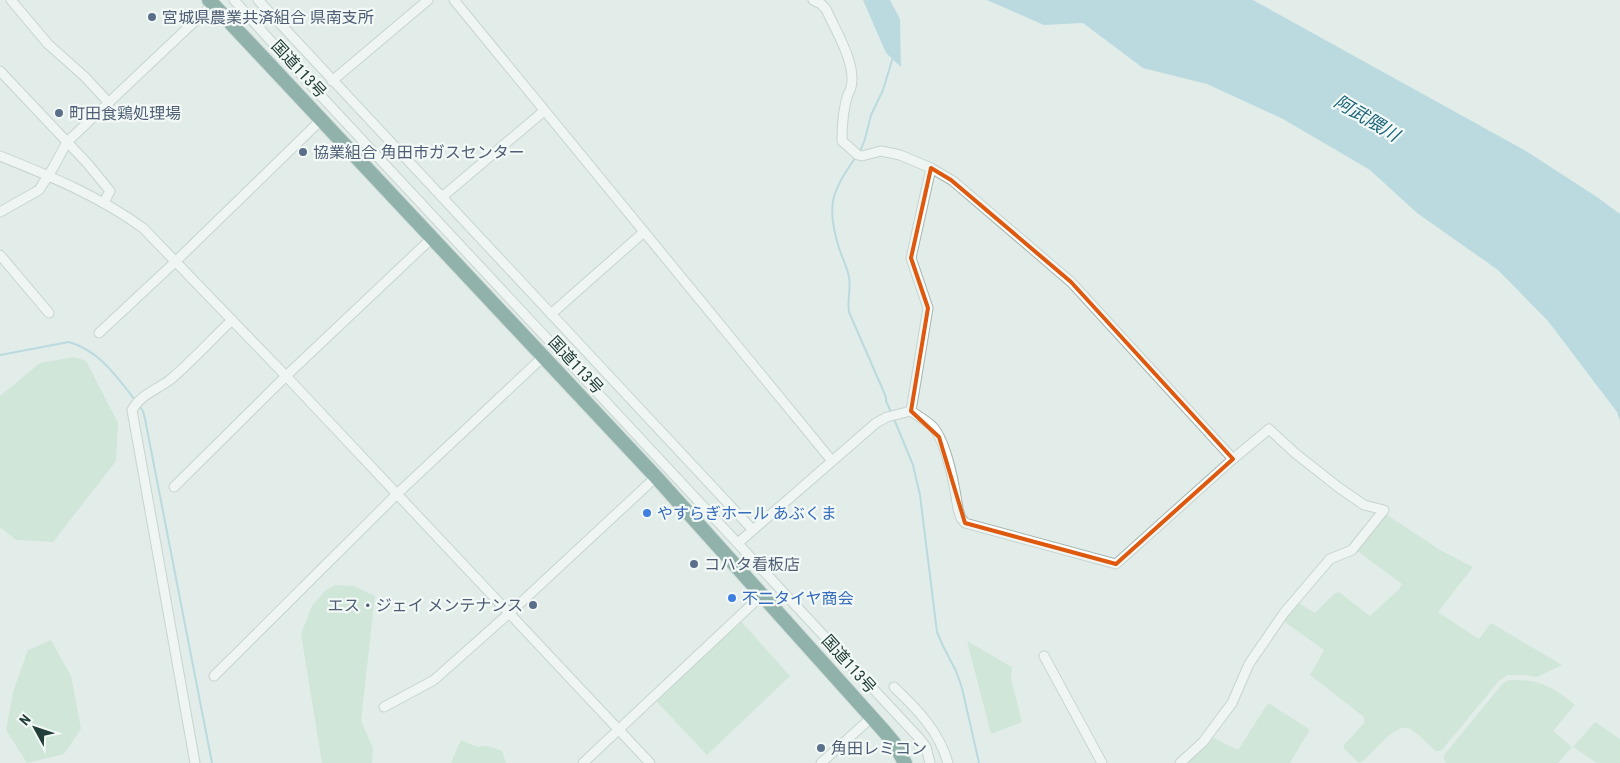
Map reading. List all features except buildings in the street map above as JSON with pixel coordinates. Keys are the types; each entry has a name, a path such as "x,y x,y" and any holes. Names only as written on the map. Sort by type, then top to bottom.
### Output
{"highway":[{"name":"国道113号","path":"211,2 544,356 763,594 894,743 905,763"}],"street":[{"path":"11,0 25,14 41,37 85,77 109,103"},
{"path":"234,0 295,68 919,738 926,747 930,763"},
{"path":"258,0 752,529"},
{"path":"332,80 428,0"},
{"path":"454,0 832,461"},
{"path":"813,0 826,9 849,59 852,86 848,94 842,124 842,141 858,155 862,156 881,151 900,155 931,168 953,181 1071,282 1233,459"},
{"path":"0,212 39,190 67,142 211,2"},
{"path":"0,71 87,163 110,191 104,202"},
{"path":"442,197 544,111"},
{"path":"99,333 322,119"},
{"path":"0,156 104,202 143,228 286,376 650,763"},
{"path":"911,411 928,308 911,258 931,168"},
{"path":"551,314 644,232"},
{"path":"174,487 286,376 433,237"},
{"path":"0,255 50,314"},
{"path":"194,763 159,555 132,410 136,403 144,396 170,380 232,320"},
{"path":"214,676 397,494 544,356"},
{"path":"738,543 881,420 911,411 934,428 939,437 947,458 958,510 965,523 1116,564 1269,429 1295,453 1338,487 1364,505 1384,510 1352,550 1330,559 1284,613 1249,664 1232,704 1203,742 1180,763"},
{"path":"384,707 434,680 656,477"},
{"path":"582,763 763,594"},
{"path":"1044,656 1102,763"},
{"path":"894,687 932,728 943,747 948,763"},
{"path":"821,763 872,717"}],"highlighted area":[{"path":"931,168 951,180 1071,282 1233,459 1116,564 965,523 939,437 911,411 928,308 911,258"}],"green space":[{"path":"75,357 86,361 118,423 116,461 53,542 16,540 0,527 0,396 40,363"},
{"path":"1384,513 1440,550 1473,567 1438,612 1479,639 1491,623 1562,665 1537,677 1508,675 1499,681 1441,751 1436,751 1415,732 1405,728 1392,733 1359,763 1344,749 1344,745 1364,723 1364,717 1310,675 1324,650 1282,620 1295,601 1315,613 1334,594 1339,592 1370,616 1399,589 1402,584 1356,550"},
{"path":"335,585 354,586 375,596 361,721 373,748 372,763 322,763 301,634 312,606 325,591"},
{"path":"740,620 790,676 707,755 655,700"},
{"path":"51,640 71,676 81,729 64,754 27,763 6,730 13,692 28,650"},
{"path":"967,641 1012,667 1011,679 1022,722 991,734"},
{"path":"1509,680 1537,682 1545,685 1575,705 1553,731 1572,747 1558,763 1447,763 1444,760 1444,755 1503,683"},
{"path":"1268,703 1309,729 1290,763 1187,763 1208,745 1212,737 1238,750"},
{"path":"1595,722 1620,739 1620,763 1597,763 1573,747"},
{"path":"461,740 477,747 488,746 502,751 506,763 451,763"}],"water":[{"path":"863,0 890,0 900,19 901,67 886,53"},
{"name":"阿武隈川","path":"987,0 1253,0 1526,151 1597,197 1620,214 1620,421 1617,412 1548,321 1498,270 1417,213 1370,170 1283,119 1207,84 1143,68 1083,23 1044,25"}],"waterway":[{"path":"860,152 871,115 883,90 893,57"},
{"path":"856,157 836,190 832,210 833,221 835,234 849,277 849,312 891,412"},
{"path":"0,355 69,342 90,351 106,365 135,400"},
{"path":"139,406 143,411 145,419 212,763"},
{"path":"894,419 913,465 920,495 937,632 962,688 979,763"}],"place":[{"name":"宮城県農業共済組合 県南支所","path":"152,17"},
{"name":"町田食鶏処理場","path":"59,113"},
{"name":"協業組合 角田市ガスセンター","path":"303,152"},
{"name":"やすらぎホール あぶくま","path":"647,513"},
{"name":"コハタ看板店","path":"694,564"},
{"name":"不二タイヤ商会","path":"732,598"},
{"name":"エス・ジェイ メンテナンス","path":"533,605"},
{"name":"角田レミコン","path":"821,748"}]}
